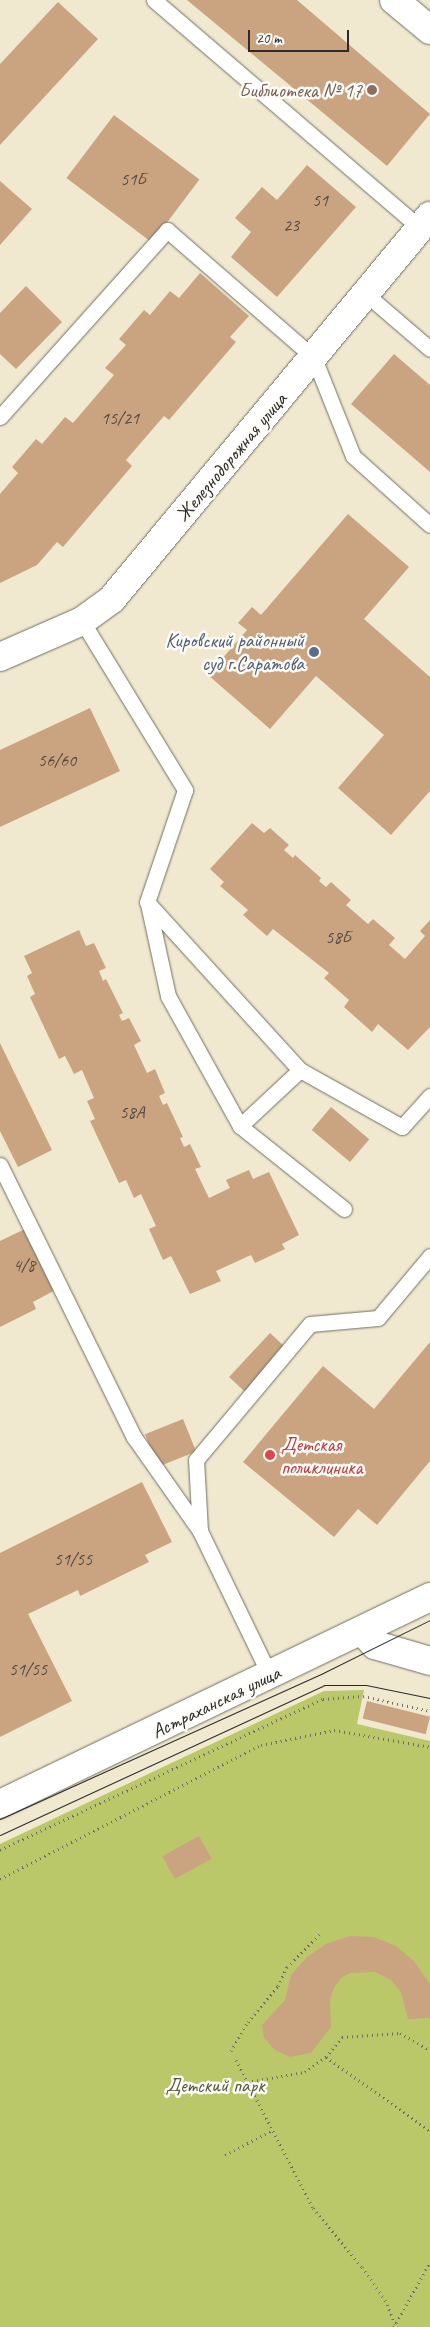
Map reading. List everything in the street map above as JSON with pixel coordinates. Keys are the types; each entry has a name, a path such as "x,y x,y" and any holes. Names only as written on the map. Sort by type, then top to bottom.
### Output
{"street":[{"path":"394,0 430,30"},
{"name":"Железнодорожная улица","path":"0,657 82,621 112,598 314,358 425,222"},
{"name":"Астраханская улица","path":"0,1804 363,1632 430,1597"},
{"path":"363,1632 375,1645 430,1661"}],"lane":[{"path":"154,0 425,222"},
{"path":"0,416 167,230 314,358 353,456 430,525"},
{"path":"366,294 430,349"},
{"path":"82,621 185,790 147,902 168,996 240,1126 344,1209"},
{"path":"147,902 300,1070 402,1127 430,1096"},
{"path":"240,1126 300,1070"},
{"path":"0,1165 134,1437 200,1531 270,1676"},
{"path":"200,1531 196,1460 310,1324 378,1318 430,1256"}],"path":[{"path":"0,1850 323,1699 343,1695 363,1696 430,1711"},
{"path":"0,1879 261,1745 334,1730 430,1747"},
{"path":"231,2051 248,2022 278,1986 287,1968 321,1933"},
{"path":"247,2082 305,2072 326,2057 342,2037 400,2032 430,2050"},
{"path":"326,2057 430,2131"},
{"path":"236,2060 271,2131 313,2208 362,2266 385,2300 394,2326"},
{"path":"225,2155 271,2131"},
{"path":"394,2326 430,2262"}],"green space":[{"name":"Детский парк","path":"364,1690 357,1724 430,1741 430,2327 0,2327 0,1844 324,1691"}],"building":[{"path":"187,0 297,0 430,114 387,166"},
{"path":"58,2 98,39 0,145 0,64"},
{"path":"114,115 199,179 152,242 66,178"},
{"path":"307,165 356,207 277,297 231,257 251,232 235,218 262,187 277,200"},
{"path":"0,181 32,209 0,245"},
{"path":"200,273 249,316 230,337 236,342 169,420 164,416 126,460 132,466 63,547 57,542 37,565 0,583 0,494 18,473 12,467 36,439 42,444 65,417 73,423 114,375 105,368 126,345 119,339 144,310 150,315 170,291 179,298"},
{"path":"26,286 62,322 16,369 0,354 0,313"},
{"path":"394,354 430,385 430,472 351,404"},
{"name":"Кировский районный суд г.Саратова","path":"348,514 409,567 364,619 430,677 430,791 391,835 338,788 384,735 316,676 270,729 208,675 247,630 238,623 252,607 261,615"},
{"path":"90,708 120,771 0,827 0,750"},
{"path":"252,823 264,833 270,828 289,845 284,850 293,858 295,855 321,878 319,881 326,887 331,882 351,900 346,905 368,924 373,919 395,938 389,945 405,959 425,936 420,931 430,920 430,1027 408,1050 378,1024 372,1032 344,1007 349,1000 324,978 329,973 273,929 267,936 243,915 248,910 220,886 224,882 210,869"},
{"path":"79,930 86,946 94,943 106,968 99,971 103,981 106,979 123,1013 119,1015 122,1021 129,1018 141,1041 134,1045 147,1073 155,1069 165,1093 159,1096 163,1105 167,1103 183,1137 180,1138 184,1147 190,1144 201,1167 195,1169 209,1198 230,1188 226,1180 249,1170 253,1179 269,1172 299,1235 282,1244 285,1249 255,1263 251,1255 216,1271 221,1281 190,1294 171,1256 163,1260 149,1229 156,1226 141,1194 134,1198 126,1180 119,1183 90,1121 95,1119 87,1101 94,1098 82,1070 74,1074 65,1056 59,1059 30,997 35,994 27,976 32,973 24,956"},
{"path":"0,1043 52,1150 18,1167 0,1131"},
{"path":"331,1107 369,1139 350,1162 312,1130"},
{"path":"29,1227 59,1288 33,1302 36,1309 0,1327 0,1241"},
{"path":"270,1333 288,1350 247,1394 229,1377"},
{"path":"430,1342 430,1461 377,1525 358,1509 334,1537 243,1462 323,1366 374,1409"},
{"path":"183,1419 196,1451 158,1467 145,1434"},
{"path":"142,1482 172,1542 145,1555 149,1562 80,1596 78,1590 28,1614 72,1701 0,1737 0,1553"},
{"path":"367,1701 430,1717 426,1734 363,1718"},
{"path":"199,1836 212,1859 175,1879 162,1856"},
{"path":"350,1936 374,1937 396,1946 414,1961 430,1984 430,2018 408,2019 401,1992 391,1980 375,1972 350,1973 341,1978 334,1988 330,1999 331,2027 311,2053 290,2057 275,2050 264,2038 262,2025 285,2000 291,1975 307,1957 326,1944"}],"tram line":[{"path":"0,1819 323,1673 430,1620"},
{"path":"0,1835 324,1685 366,1685 430,1698"}],"place":[{"name":"Библиотека № 17","path":"372,90"},
{"name":"Кировский районный суд г.Саратова","path":"314,652"},
{"name":"Детская поликлиника","path":"270,1455"}]}
